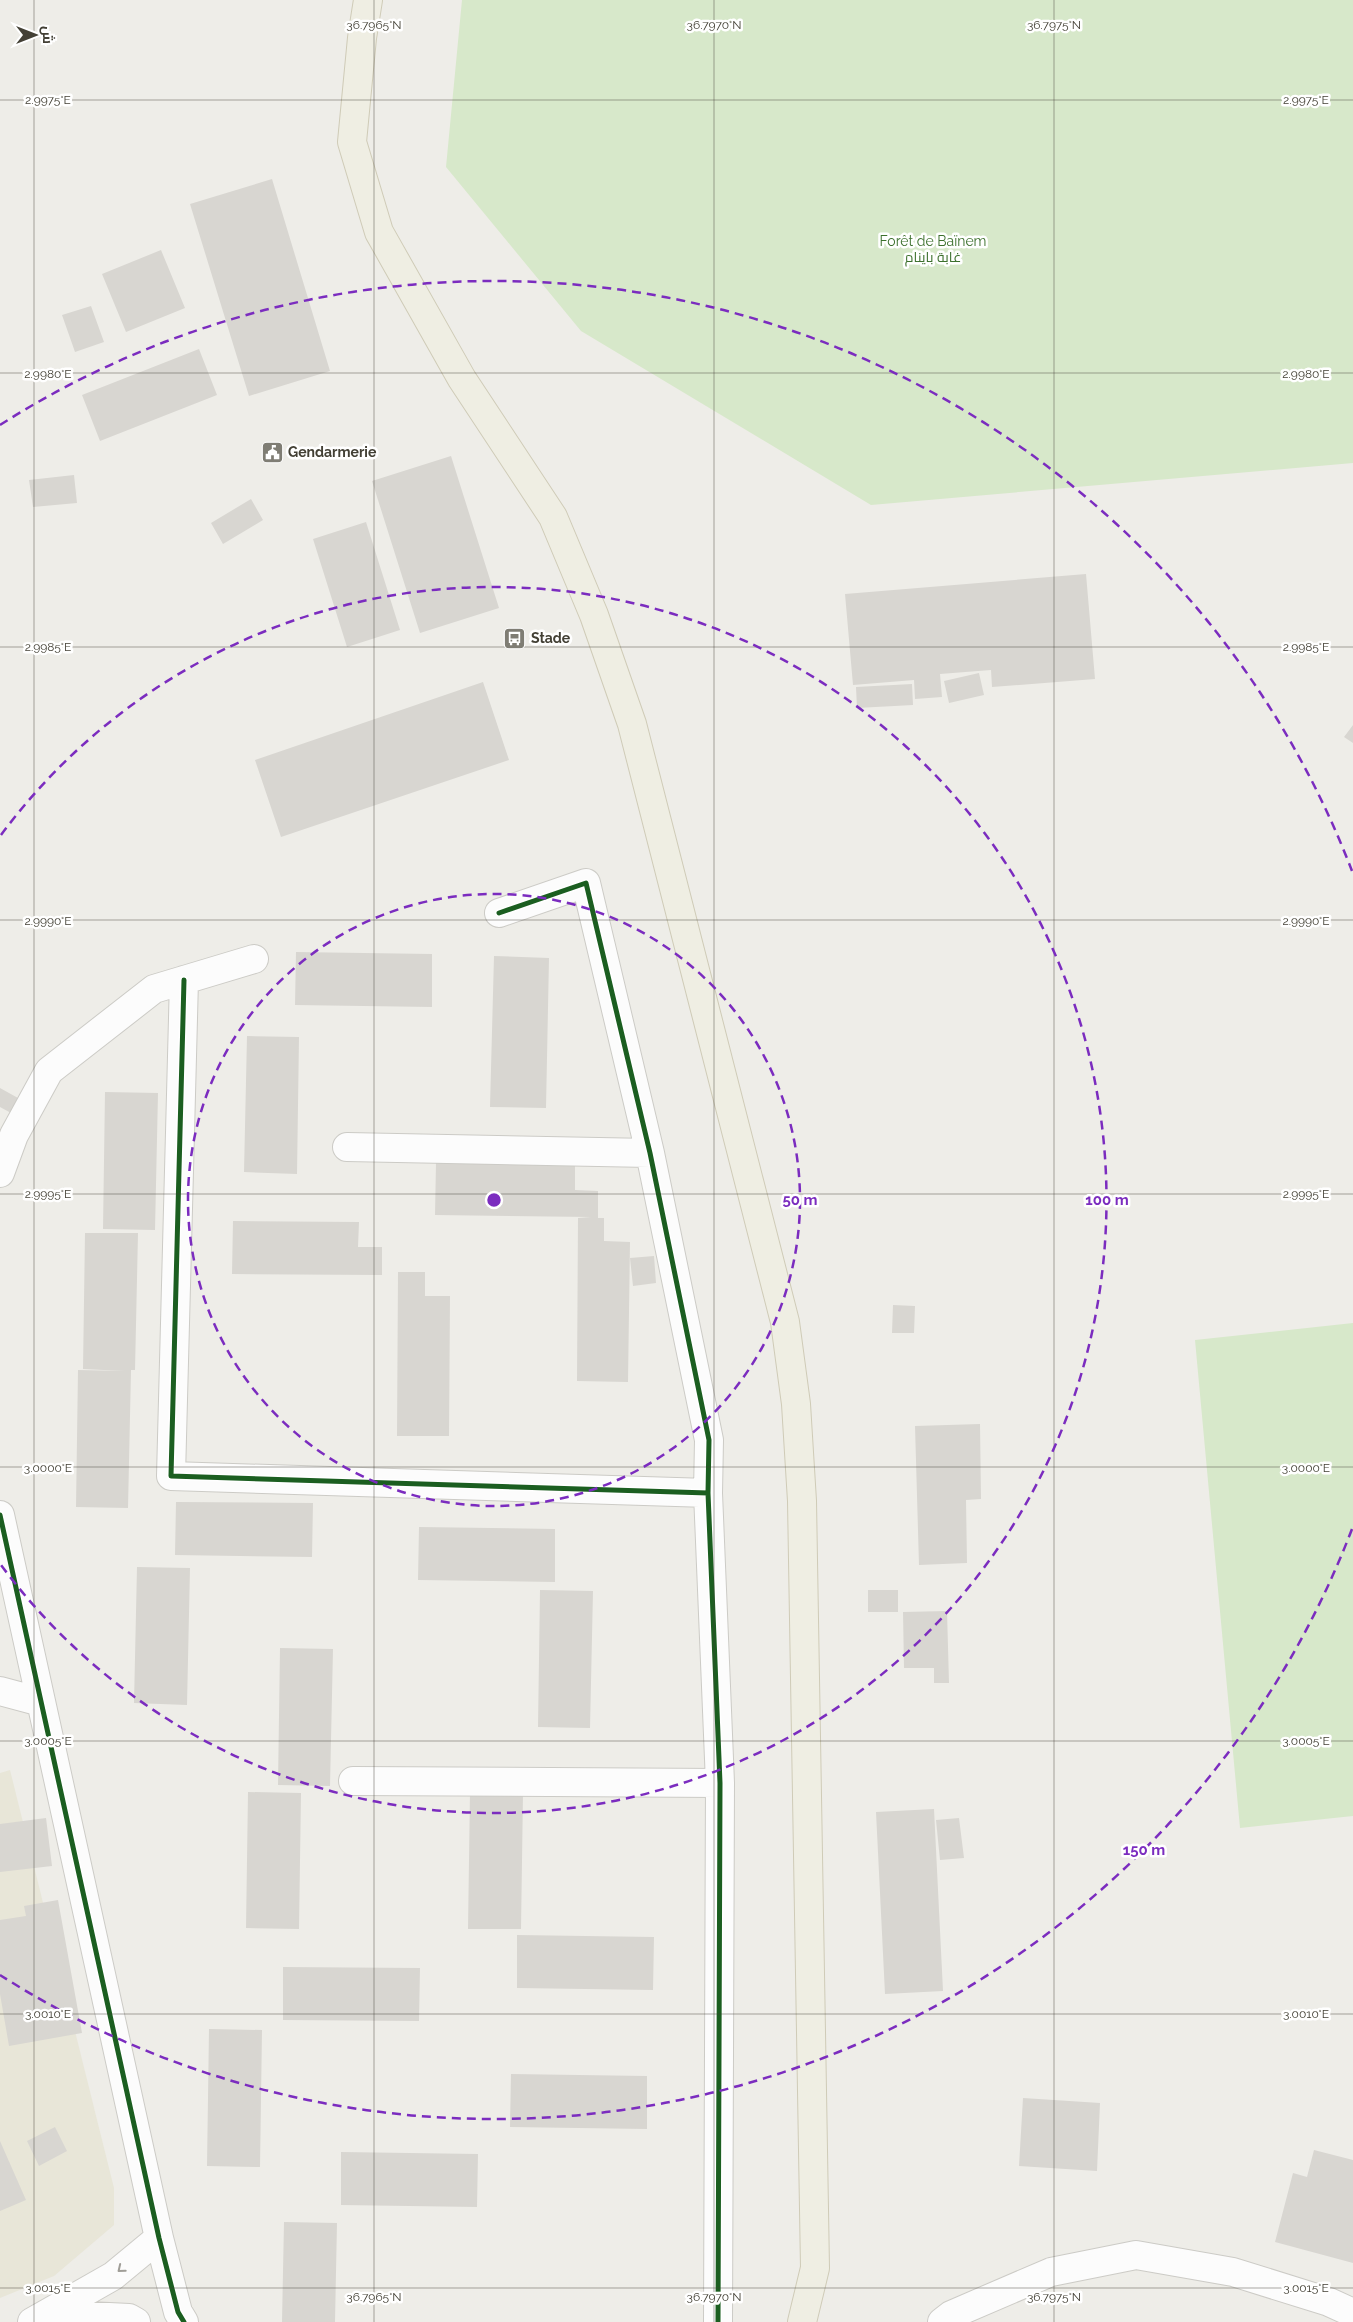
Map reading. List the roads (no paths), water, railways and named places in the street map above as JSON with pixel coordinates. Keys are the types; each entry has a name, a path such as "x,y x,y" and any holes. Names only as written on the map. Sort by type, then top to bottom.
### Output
{"main road":[{"path":"368,0 362,38 352,142 379,232 462,379 554,517 594,615 632,724 785,1322 796,1404 802,1501 815,2268 802,2322"}],"street":[{"path":"499,913 586,883 650,1153 709,1440 708,1494 720,1783 718,2322"},
{"path":"0,1173 14,1135 49,1071 154,989 254,959"},
{"path":"184,980 171,1476 708,1494"},
{"path":"347,1147 650,1153"},
{"path":"0,1515 159,2238 178,2312 184,2322"},
{"path":"0,1692 41,1702"},
{"path":"353,1781 720,1783"},
{"path":"40,2318 113,2276 159,2238"},
{"path":"942,2322 951,2315 1051,2272 1136,2255 1234,2272 1329,2302 1353,2312"},
{"path":"40,2318 129,2318 136,2322"}],"place":[{"name":"Gendarmerie","path":"272,452"},
{"name":"Stade","path":"515,638"}],"park label":[{"name":"Forêt de Baïnem غابة باينام","path":"933,250"}]}
